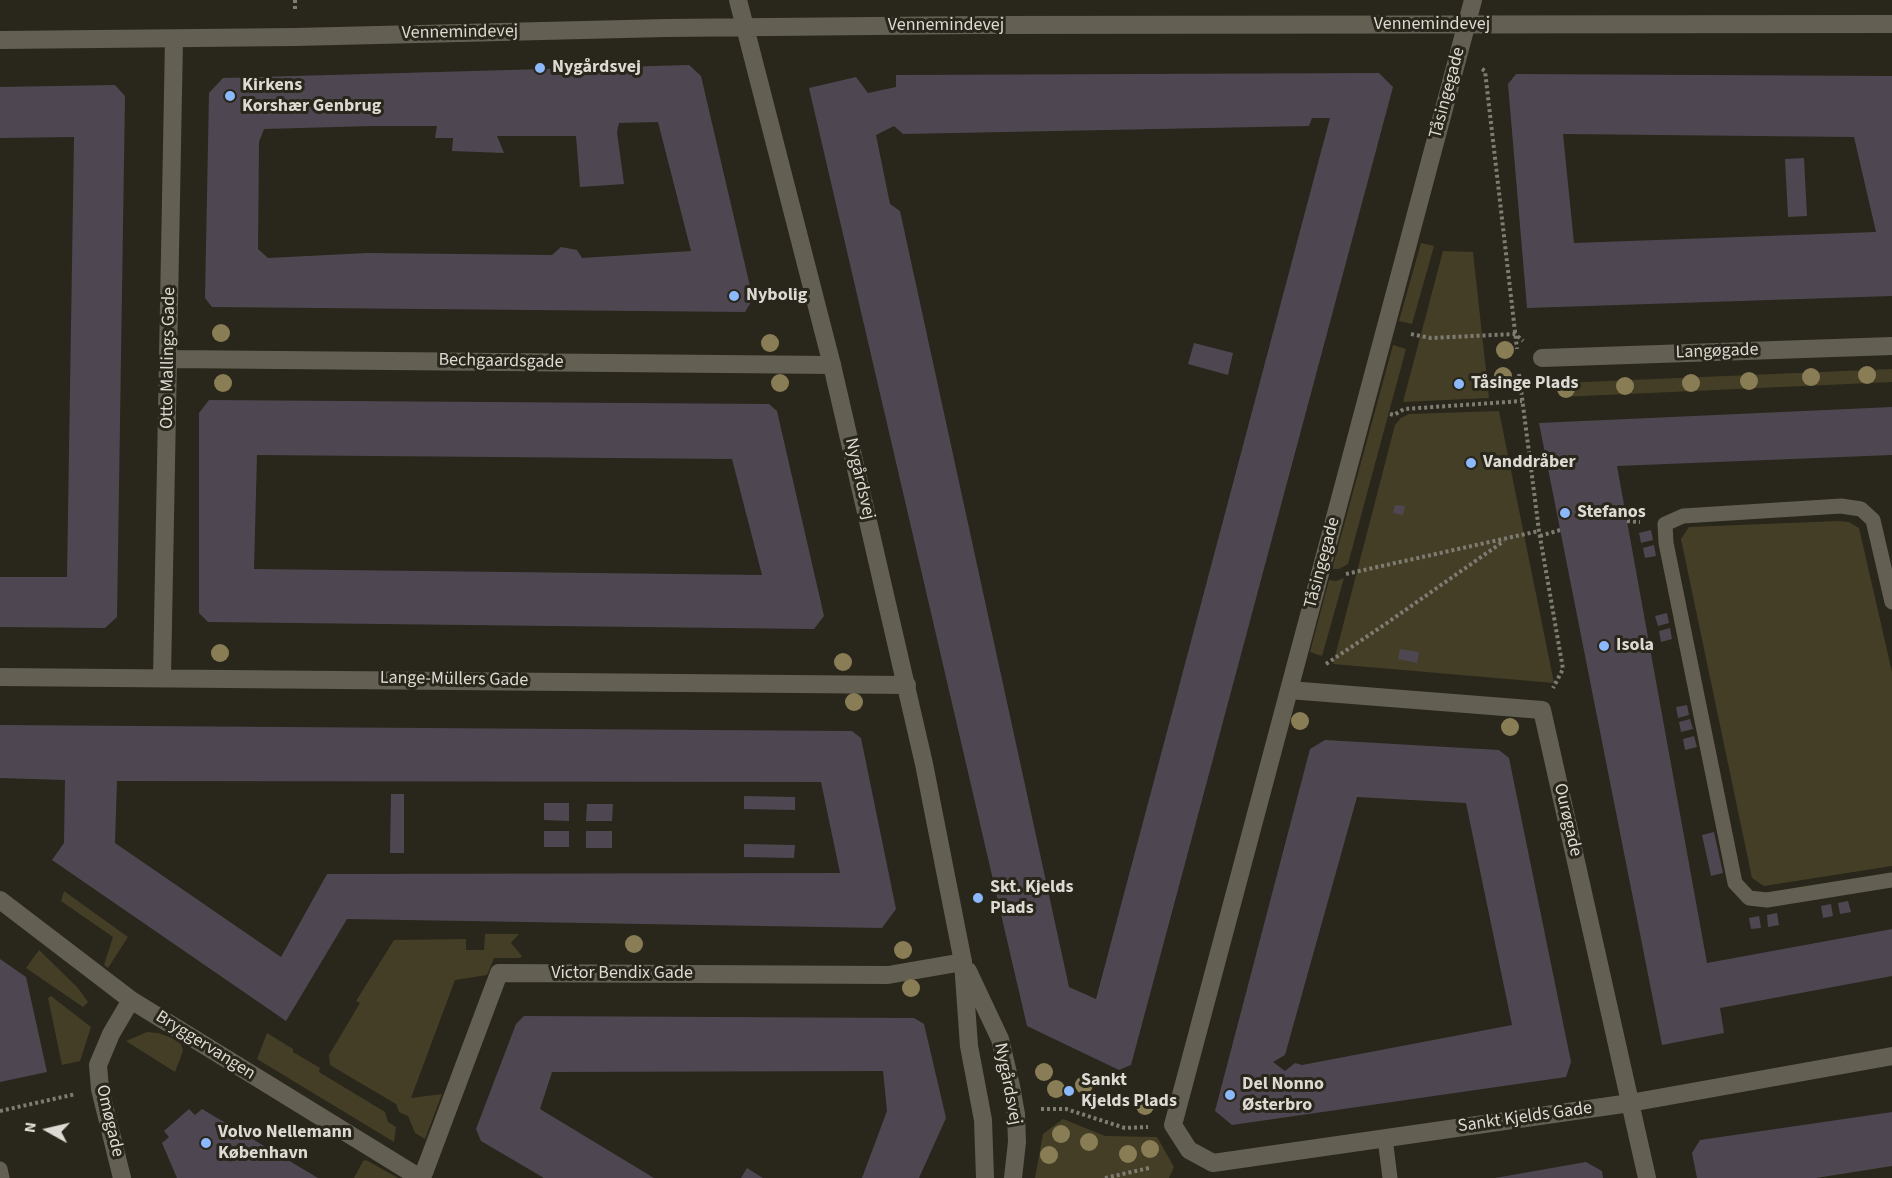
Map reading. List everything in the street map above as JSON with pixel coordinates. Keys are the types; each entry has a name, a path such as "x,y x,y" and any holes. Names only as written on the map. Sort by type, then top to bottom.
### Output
{"street":[{"name":"Nygårdsvej","path":"738,0 832,365 907,685 963,962 969,1046 983,1120 985,1178"},
{"name":"Tåsingegade","path":"1173,1125 1473,0"},
{"name":"Vennemindevej","path":"0,40 174,39 745,27 1892,24"},
{"name":"Otto Mallings Gade","path":"162,677 170,359 174,39"},
{"name":"Langøgade","path":"1542,358 1892,346"},
{"name":"Bechgaardsgade","path":"170,359 832,365"},
{"name":"Lange-Müllers Gade","path":"0,677 907,685"},
{"name":"Ourøgade","path":"1289,690 1542,710 1647,1178"},
{"name":"Bryggervangen","path":"0,900 132,1000 421,1178"},
{"name":"Nygårdsvej","path":"963,962 1000,1039 1016,1114 1017,1142 1013,1178"},
{"name":"Victor Bendix Gade","path":"421,1178 499,973 888,975 963,962"},
{"name":"Omøgade","path":"122,1178 100,1089 98,1065 111,1034 132,1000"},
{"name":"Sankt Kjelds Gade","path":"1173,1125 1189,1150 1213,1163 1630,1103 1892,1056"}],"lane":[{"path":"1892,602 1873,520 1861,509 1841,506 1683,516 1665,524 1666,543 1735,883 1749,898 1767,900 1892,880"},
{"path":"1385,1138 1390,1178"},
{"path":"0,1169 2,1178"}],"path":[{"path":"1385,328 1431,338 1515,334 1542,358"},
{"path":"1364,407 1394,415 1404,409 1522,401"},
{"path":"1321,572 1338,576 1507,538 1560,531"},
{"path":"1326,664 1384,626 1507,538"},
{"path":"0,1111 100,1089"},
{"path":"1016,1114 1059,1108 1087,1114 1125,1128 1173,1125"},
{"path":"1105,1178 1149,1168"}],"shaded area":[{"path":"1421,243 1434,246 1412,324 1399,321"},
{"path":"1443,251 1473,252 1489,398 1403,402"},
{"path":"1393,345 1406,349 1348,564 1339,569 1332,569"},
{"path":"1892,369 1892,382 1561,397 1560,383"},
{"path":"1499,411 1554,683 1333,664 1395,425 1409,414"},
{"path":"1849,522 1859,528 1892,672 1892,866 1764,886 1752,878 1681,539 1689,527"},
{"path":"1344,578 1322,656 1310,652 1329,580 1336,581"},
{"path":"64,891 128,937 108,968 104,965 113,937 61,901"},
{"path":"485,934 519,934 511,943 522,956 520,958 494,958 487,975 455,980 411,1098 442,1094 425,1139 415,1133 408,1116 399,1112 396,1104 330,1065 329,1055 360,1003 356,1001 394,940 466,939 466,950 484,950"},
{"path":"39,950 78,988 88,1002 83,1007 26,968"},
{"path":"51,996 91,1027 80,1061 62,1065 48,998"},
{"path":"147,1032 158,1033 181,1044 183,1051 175,1072 126,1041"},
{"path":"267,1033 320,1068 319,1072 385,1112 388,1122 396,1127 394,1142 257,1059"},
{"path":"1063,1119 1105,1136 1157,1137 1174,1167 1169,1178 1035,1178 1043,1134"},
{"path":"366,1160 398,1178 354,1178 363,1161"}],"building":[{"path":"689,65 701,76 753,299 745,312 212,307 205,298 209,93 223,78","holes":["658,122 691,251 582,258 577,250 561,247 552,255 367,253 268,258 258,249 259,142 264,129 437,126 435,138 453,138 452,151 504,153 497,136 576,136 580,187 624,184 617,132 619,123"]},
{"path":"1379,73 1393,87 1131,1065 1119,1070 1027,1026 809,88 856,77 868,93 896,87 896,75","holes":["1312,118 1330,118 1096,999 1069,987 900,211 890,204 876,135 894,126 903,134 1309,126"]},
{"path":"1516,74 1892,76 1892,296 1527,308 1508,84","holes":["1563,134 1854,137 1876,232 1574,243"]},
{"path":"115,85 125,96 117,617 105,628 0,627 0,577 67,577 74,137 0,138 0,87"},
{"path":"1804,158 1807,216 1788,217 1785,159"},
{"path":"1194,343 1233,353 1228,375 1188,364"},
{"path":"209,400 769,404 777,411 824,616 814,629 208,622 199,613 199,413","holes":["257,455 732,459 762,575 254,569"]},
{"path":"1892,407 1892,455 1617,466 1707,963 1892,929 1892,976 1720,1008 1724,1033 1662,1045 1539,423"},
{"path":"1395,505 1405,506 1403,515 1393,513"},
{"path":"1651,530 1653,540 1641,543 1639,533"},
{"path":"1654,545 1656,556 1645,558 1643,548"},
{"path":"1667,613 1669,623 1658,626 1655,616"},
{"path":"1670,628 1672,639 1661,642 1659,631"},
{"path":"1400,649 1419,652 1417,663 1398,659"},
{"path":"1687,705 1689,715 1678,718 1676,707"},
{"path":"1690,719 1693,729 1681,732 1679,722"},
{"path":"0,725 852,731 861,738 896,909 882,928 347,919 286,1021 52,860 64,843 65,780 0,778","holes":["117,781 821,782 840,873 327,874 281,957 115,843"]},
{"path":"1694,736 1697,747 1685,750 1683,739"},
{"path":"1325,740 1499,750 1509,758 1571,1062 1566,1077 1232,1125 1215,1111 1310,749","holes":["1357,797 1466,803 1512,1025 1302,1065 1295,1063 1285,1071 1273,1062 1285,1055"]},
{"path":"391,794 404,794 404,853 390,853"},
{"path":"744,796 795,797 795,810 744,809"},
{"path":"544,803 569,803 569,821 544,820"},
{"path":"587,804 613,804 612,821 586,821"},
{"path":"544,831 569,831 569,847 544,847"},
{"path":"586,831 612,831 612,848 586,848"},
{"path":"1714,832 1723,873 1711,876 1702,835"},
{"path":"744,844 795,845 794,858 744,857"},
{"path":"1848,901 1851,912 1840,914 1838,903"},
{"path":"1831,904 1833,916 1823,918 1821,906"},
{"path":"1777,913 1779,925 1768,927 1767,915"},
{"path":"1759,916 1761,928 1751,929 1749,918"},
{"path":"0,959 26,977 47,1072 0,1082"},
{"path":"524,1016 914,1018 924,1024 946,1118 919,1178 862,1178 887,1111 883,1071 552,1072 540,1109 654,1178 544,1178 481,1141 476,1129 516,1024"},
{"path":"189,1109 195,1115 202,1109 318,1178 177,1178 162,1143 169,1137 164,1131"},
{"path":"1892,1112 1892,1166 1816,1178 1697,1178 1692,1153 1700,1140"},
{"path":"1586,1162 1602,1171 1603,1178 1495,1178"},
{"path":"747,1168 763,1178 741,1178"}],"place":[{"name":"Nygårdsvej","path":"540,68"},
{"name":"Kirkens Korshær Genbrug","path":"230,96"},
{"name":"Nybolig","path":"734,296"},
{"name":"Tåsinge Plads","path":"1459,384"},
{"name":"Vanddråber","path":"1471,463"},
{"name":"Stefanos","path":"1565,513"},
{"name":"Isola","path":"1604,646"},
{"name":"Skt. Kjelds Plads","path":"978,898"},
{"name":"Sankt Kjelds Plads","path":"1069,1091"},
{"name":"Del Nonno Østerbro","path":"1230,1095"},
{"name":"Volvo Nellemann København","path":"206,1143"}]}
